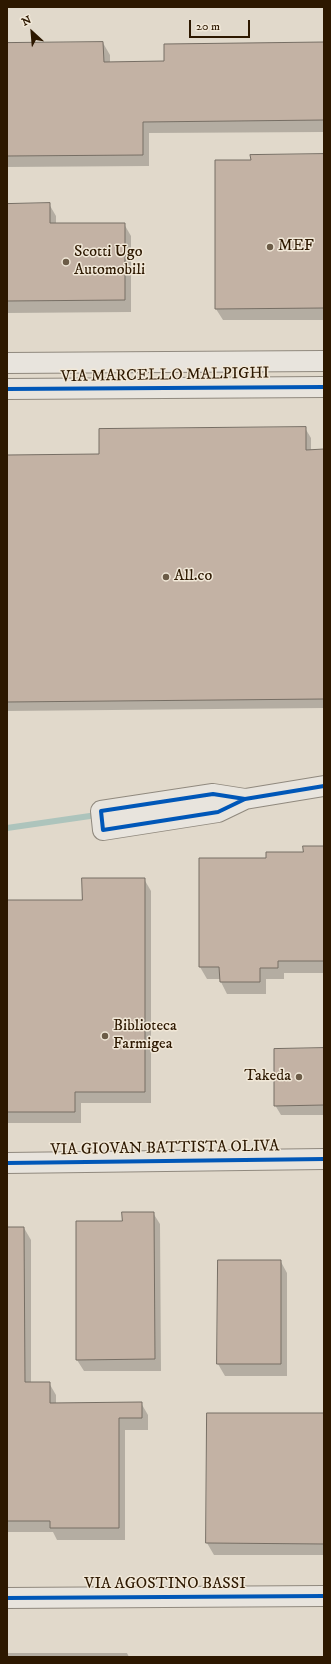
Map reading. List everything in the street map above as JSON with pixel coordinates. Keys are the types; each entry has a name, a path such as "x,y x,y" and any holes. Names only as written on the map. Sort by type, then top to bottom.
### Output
{"street":[{"name":"VIA MARCELLO MALPIGHI","path":"7,363 324,361"},
{"name":"VIA MARCELLO MALPIGHI","path":"7,389 324,387"},
{"path":"245,799 213,794 101,811 104,830 218,812 245,799 324,786"},
{"name":"VIA GIOVAN BATTISTA OLIVA","path":"7,1163 324,1159"},
{"name":"VIA AGOSTINO BASSI","path":"7,1598 324,1596"}],"building":[{"path":"103,42 104,62 164,61 164,44 324,42 324,120 143,122 143,155 7,156 7,43"},
{"name":"MEF","path":"324,154 324,308 215,309 215,160 251,160 250,155"},
{"name":"Scotti Ugo Automobili","path":"50,203 50,223 125,223 125,300 7,301 7,204"},
{"name":"All.co","path":"306,427 306,450 324,449 324,699 7,702 7,455 99,454 99,429"},
{"path":"303,846 324,846 324,961 278,961 278,968 260,968 260,982 220,982 219,967 199,967 199,858 266,858 266,852 303,852"},
{"path":"82,878 145,878 145,1092 75,1092 75,1112 7,1112 7,900 82,900"},
{"name":"Takeda","path":"324,1048 324,1105 274,1106 274,1049"},
{"path":"122,1212 154,1212 155,1359 76,1360 76,1221 122,1221"},
{"path":"7,1227 24,1227 25,1382 50,1382 50,1403 142,1402 142,1418 119,1418 119,1528 50,1528 50,1521 7,1521"},
{"path":"218,1260 281,1260 281,1364 217,1364"},
{"path":"207,1413 324,1413 324,1544 206,1543"}],"waterway":[{"path":"7,828 90,816"}],"cycle path":[{"path":"7,389 324,387"},
{"path":"245,799 218,812 103,830 101,811 213,794 245,799 324,786"},
{"path":"7,1163 324,1159"},
{"path":"7,1598 324,1596"}],"place":[{"name":"MEF","path":"270,247"},
{"name":"Scotti Ugo Automobili","path":"66,262"},
{"name":"All.co","path":"166,577"},
{"name":"Biblioteca Farmigea","path":"105,1036"},
{"name":"Takeda","path":"299,1077"}]}
